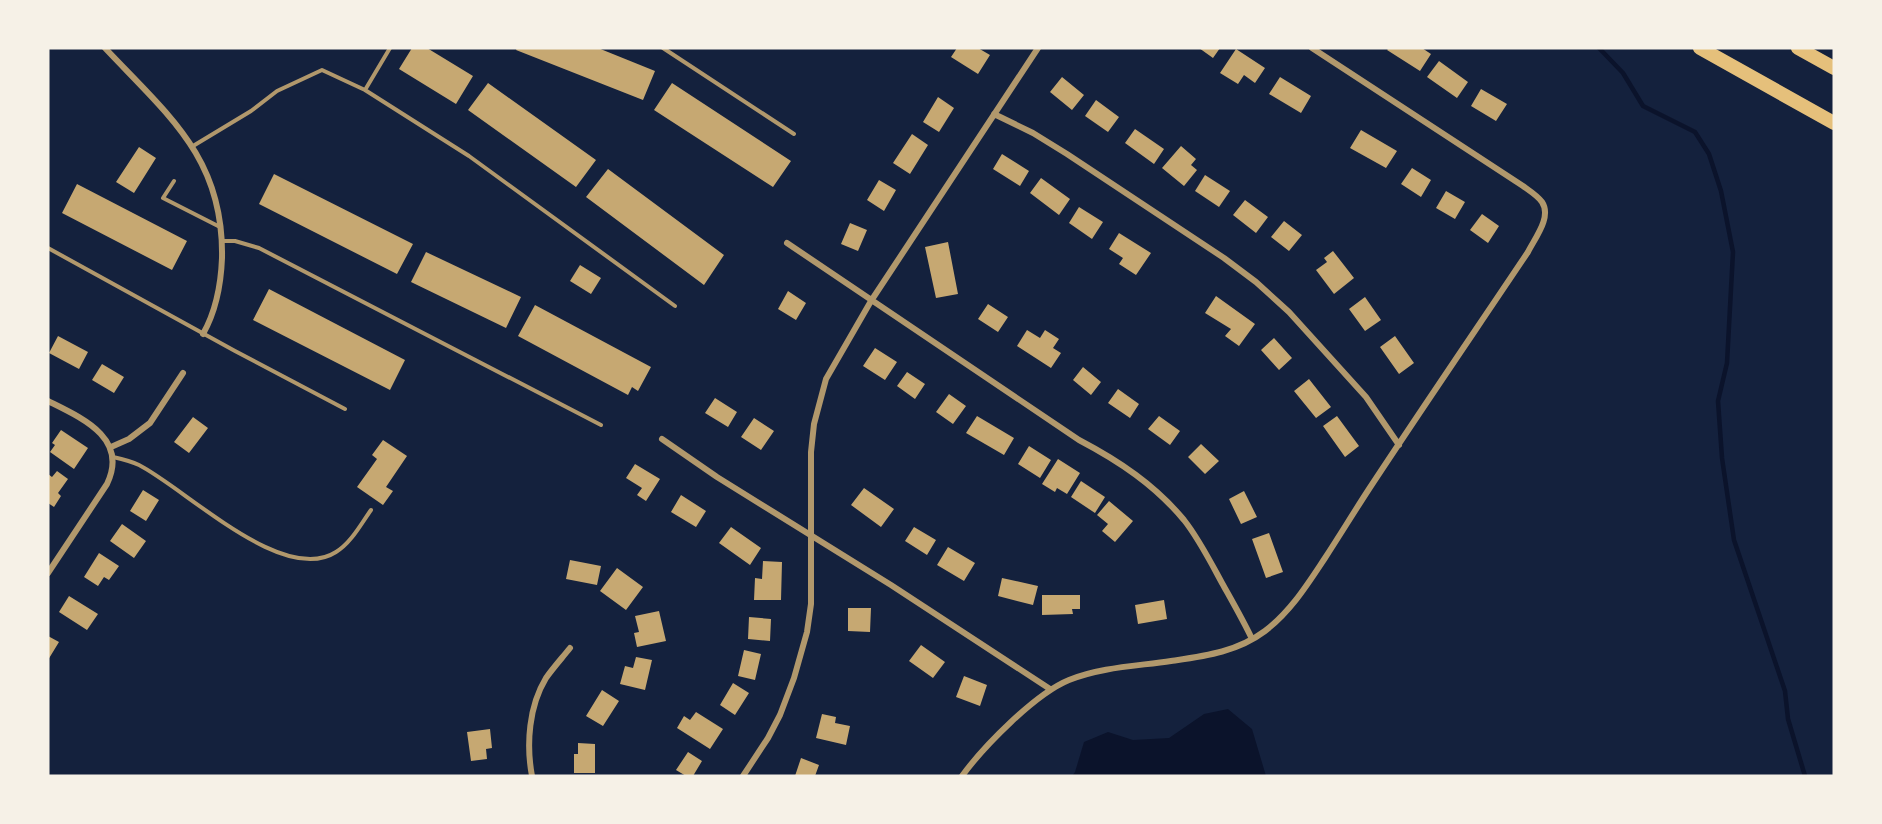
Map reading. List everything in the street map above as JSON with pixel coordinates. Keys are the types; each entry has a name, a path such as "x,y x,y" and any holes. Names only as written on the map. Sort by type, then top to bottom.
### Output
{"highway":[{"path":"1700,48 1834,123"},
{"path":"1798,48 1834,68"}],"street":[{"path":"105,48 178,126 193,146 212,187 222,241 221,272 217,297 204,334"},
{"path":"743,776 780,715 794,678 807,632 811,604 811,452 814,424 826,379 871,301 1038,48"},
{"path":"962,776 988,746 1034,701 1050,689 1089,674 1212,655 1233,649 1252,639 1280,618 1300,596 1528,252 1544,222 1545,207 1541,200 1523,186 1312,48"},
{"path":"994,114 1034,133 1067,153 1256,282 1289,312 1365,397 1399,445"},
{"path":"787,243 1079,440 1109,456 1142,479 1166,500 1202,545 1252,639"},
{"path":"111,447 129,439 150,423 183,372"},
{"path":"48,401 84,420 104,436 111,447 113,457 111,475 107,484 48,573"},
{"path":"662,439 717,477 811,534 1050,689"},
{"path":"532,776 529,734 533,711 546,679 570,648"}],"lane":[{"path":"365,90 390,48"},
{"path":"663,48 794,134"},
{"path":"193,146 251,111 277,92 322,70 365,90 469,156 675,306"},
{"path":"174,181 163,198 220,228"},
{"path":"222,241 235,241 259,248 601,425"},
{"path":"48,248 345,409"},
{"path":"113,457 139,465 267,549 308,561 322,559 344,546 371,510"}],"water":[{"path":"1228,709 1252,729 1266,776 1072,776 1084,742 1108,732 1133,740 1169,738 1204,714"}],"building":[{"path":"412,48 427,48 473,76 456,104 399,69"},
{"path":"517,48 598,48 655,71 643,100 516,50"},
{"path":"957,48 978,48 990,55 978,74 951,57"},
{"path":"1199,48 1220,48 1213,58"},
{"path":"1389,48 1422,48 1431,54 1420,71 1387,50"},
{"path":"1236,49 1265,68 1255,83 1244,75 1238,84 1220,73"},
{"path":"1439,61 1468,82 1457,98 1427,77"},
{"path":"1062,77 1084,95 1072,110 1050,92"},
{"path":"1280,77 1311,96 1301,113 1269,94"},
{"path":"488,83 596,160 576,187 468,110"},
{"path":"672,83 791,161 773,187 654,110"},
{"path":"1481,89 1507,104 1496,121 1471,106"},
{"path":"938,97 954,108 939,132 923,122"},
{"path":"1096,100 1119,117 1108,132 1085,116"},
{"path":"1135,129 1164,149 1154,164 1125,143"},
{"path":"1361,130 1397,151 1386,168 1350,148"},
{"path":"912,134 928,145 910,174 893,163"},
{"path":"1181,146 1196,159 1191,165 1197,170 1184,186 1162,168"},
{"path":"139,147 156,158 134,193 116,182"},
{"path":"1002,154 1029,171 1020,186 993,169"},
{"path":"1412,168 1431,180 1421,197 1401,184"},
{"path":"608,169 724,255 704,285 586,197"},
{"path":"274,174 413,244 397,274 259,204"},
{"path":"1205,175 1230,191 1219,207 1195,191"},
{"path":"1041,178 1070,199 1059,215 1030,193"},
{"path":"879,180 896,190 884,211 867,200"},
{"path":"77,184 187,241 172,270 62,213"},
{"path":"1446,191 1465,202 1455,219 1436,208"},
{"path":"1245,200 1268,217 1256,233 1233,215"},
{"path":"1079,207 1103,222 1092,239 1069,223"},
{"path":"1482,214 1499,226 1488,243 1470,230"},
{"path":"1284,221 1302,235 1289,251 1271,237"},
{"path":"850,223 867,230 858,251 841,244"},
{"path":"1119,233 1151,253 1136,275 1119,264 1123,258 1109,249"},
{"path":"948,242 958,294 936,298 925,247"},
{"path":"1333,251 1354,278 1334,294 1316,270 1327,262 1324,258"},
{"path":"426,252 521,297 506,328 411,282"},
{"path":"580,265 601,278 591,294 570,281"},
{"path":"269,289 405,360 390,390 253,320"},
{"path":"788,291 806,303 796,320 778,309"},
{"path":"1216,296 1255,324 1239,346 1225,336 1231,329 1205,313"},
{"path":"1365,297 1381,320 1365,331 1349,309"},
{"path":"988,304 1008,317 998,332 978,319"},
{"path":"535,305 651,367 638,391 632,387 628,395 518,336"},
{"path":"1027,330 1040,338 1045,330 1059,339 1053,348 1061,353 1051,368 1017,346"},
{"path":"58,336 88,352 79,369 49,353"},
{"path":"1395,336 1414,363 1399,374 1380,347"},
{"path":"1274,338 1292,358 1279,370 1261,350"},
{"path":"875,348 897,362 885,380 863,366"},
{"path":"102,364 124,377 114,393 92,380"},
{"path":"1083,367 1101,382 1091,395 1073,380"},
{"path":"907,372 925,384 915,399 897,386"},
{"path":"1309,379 1331,407 1316,418 1294,391"},
{"path":"1118,389 1139,404 1130,418 1108,403"},
{"path":"949,394 966,406 953,424 936,412"},
{"path":"715,398 737,412 728,427 705,413"},
{"path":"977,416 1014,438 1004,455 966,433"},
{"path":"1159,416 1180,431 1170,445 1148,429"},
{"path":"1337,416 1359,446 1345,457 1323,426"},
{"path":"193,417 208,428 189,453 174,442"},
{"path":"754,418 774,431 761,450 741,437"},
{"path":"61,430 88,448 74,469 50,452 55,445 52,443"},
{"path":"383,440 407,456 386,487 393,491 383,505 357,487 377,459 372,455"},
{"path":"1201,444 1219,461 1205,474 1188,457"},
{"path":"1029,446 1051,460 1040,478 1018,464"},
{"path":"1058,459 1080,473 1067,494 1057,488 1055,492 1042,484"},
{"path":"635,464 660,479 646,501 637,495 642,488 626,478"},
{"path":"57,471 68,479 58,493 61,496 54,507 48,503 48,474 52,477"},
{"path":"1081,481 1105,497 1095,513 1071,497"},
{"path":"864,488 894,509 881,527 851,505"},
{"path":"143,490 159,500 146,521 130,511"},
{"path":"1244,491 1257,517 1241,524 1229,499"},
{"path":"681,495 706,511 696,527 671,512"},
{"path":"1109,501 1133,521 1115,542 1102,531 1108,524 1097,515"},
{"path":"122,524 146,541 134,558 110,541"},
{"path":"731,527 761,548 750,565 719,543"},
{"path":"914,527 936,540 927,555 905,541"},
{"path":"1269,533 1283,572 1266,578 1252,539"},
{"path":"948,547 975,563 964,581 937,565"},
{"path":"99,553 119,566 109,580 104,577 98,586 84,577"},
{"path":"570,560 601,566 597,585 566,579"},
{"path":"763,561 782,562 781,600 754,600 755,578 762,579"},
{"path":"617,568 643,587 626,610 600,591"},
{"path":"1002,578 1038,586 1033,605 998,596"},
{"path":"1042,595 1080,595 1080,609 1072,609 1073,614 1042,615"},
{"path":"69,596 98,614 87,630 59,612"},
{"path":"1164,600 1167,619 1138,624 1135,605"},
{"path":"848,608 871,608 870,632 848,631"},
{"path":"659,611 666,641 637,647 634,633 639,632 635,616"},
{"path":"749,617 771,619 770,641 748,639"},
{"path":"48,636 59,642 48,660"},
{"path":"921,645 945,662 933,678 909,661"},
{"path":"744,650 761,654 755,680 738,676"},
{"path":"636,657 652,660 645,690 620,684 625,666 633,668"},
{"path":"964,676 987,685 980,706 956,697"},
{"path":"733,683 749,693 735,715 720,705"},
{"path":"602,690 619,701 603,726 586,716"},
{"path":"696,712 723,729 710,749 677,728 684,716 690,720"},
{"path":"822,714 836,717 835,723 850,726 846,745 816,738"},
{"path":"490,729 492,748 486,749 487,759 471,761 467,732"},
{"path":"578,743 595,744 595,773 574,773 574,754 578,754"},
{"path":"688,752 702,761 693,776 686,776 676,770"},
{"path":"801,758 819,765 815,776 795,776"}],"waterway":[{"path":"1599,48 1623,73 1643,106 1695,132 1709,154 1721,191 1733,252 1727,363 1718,401 1722,458 1734,540 1785,691 1788,719 1805,776"}]}
